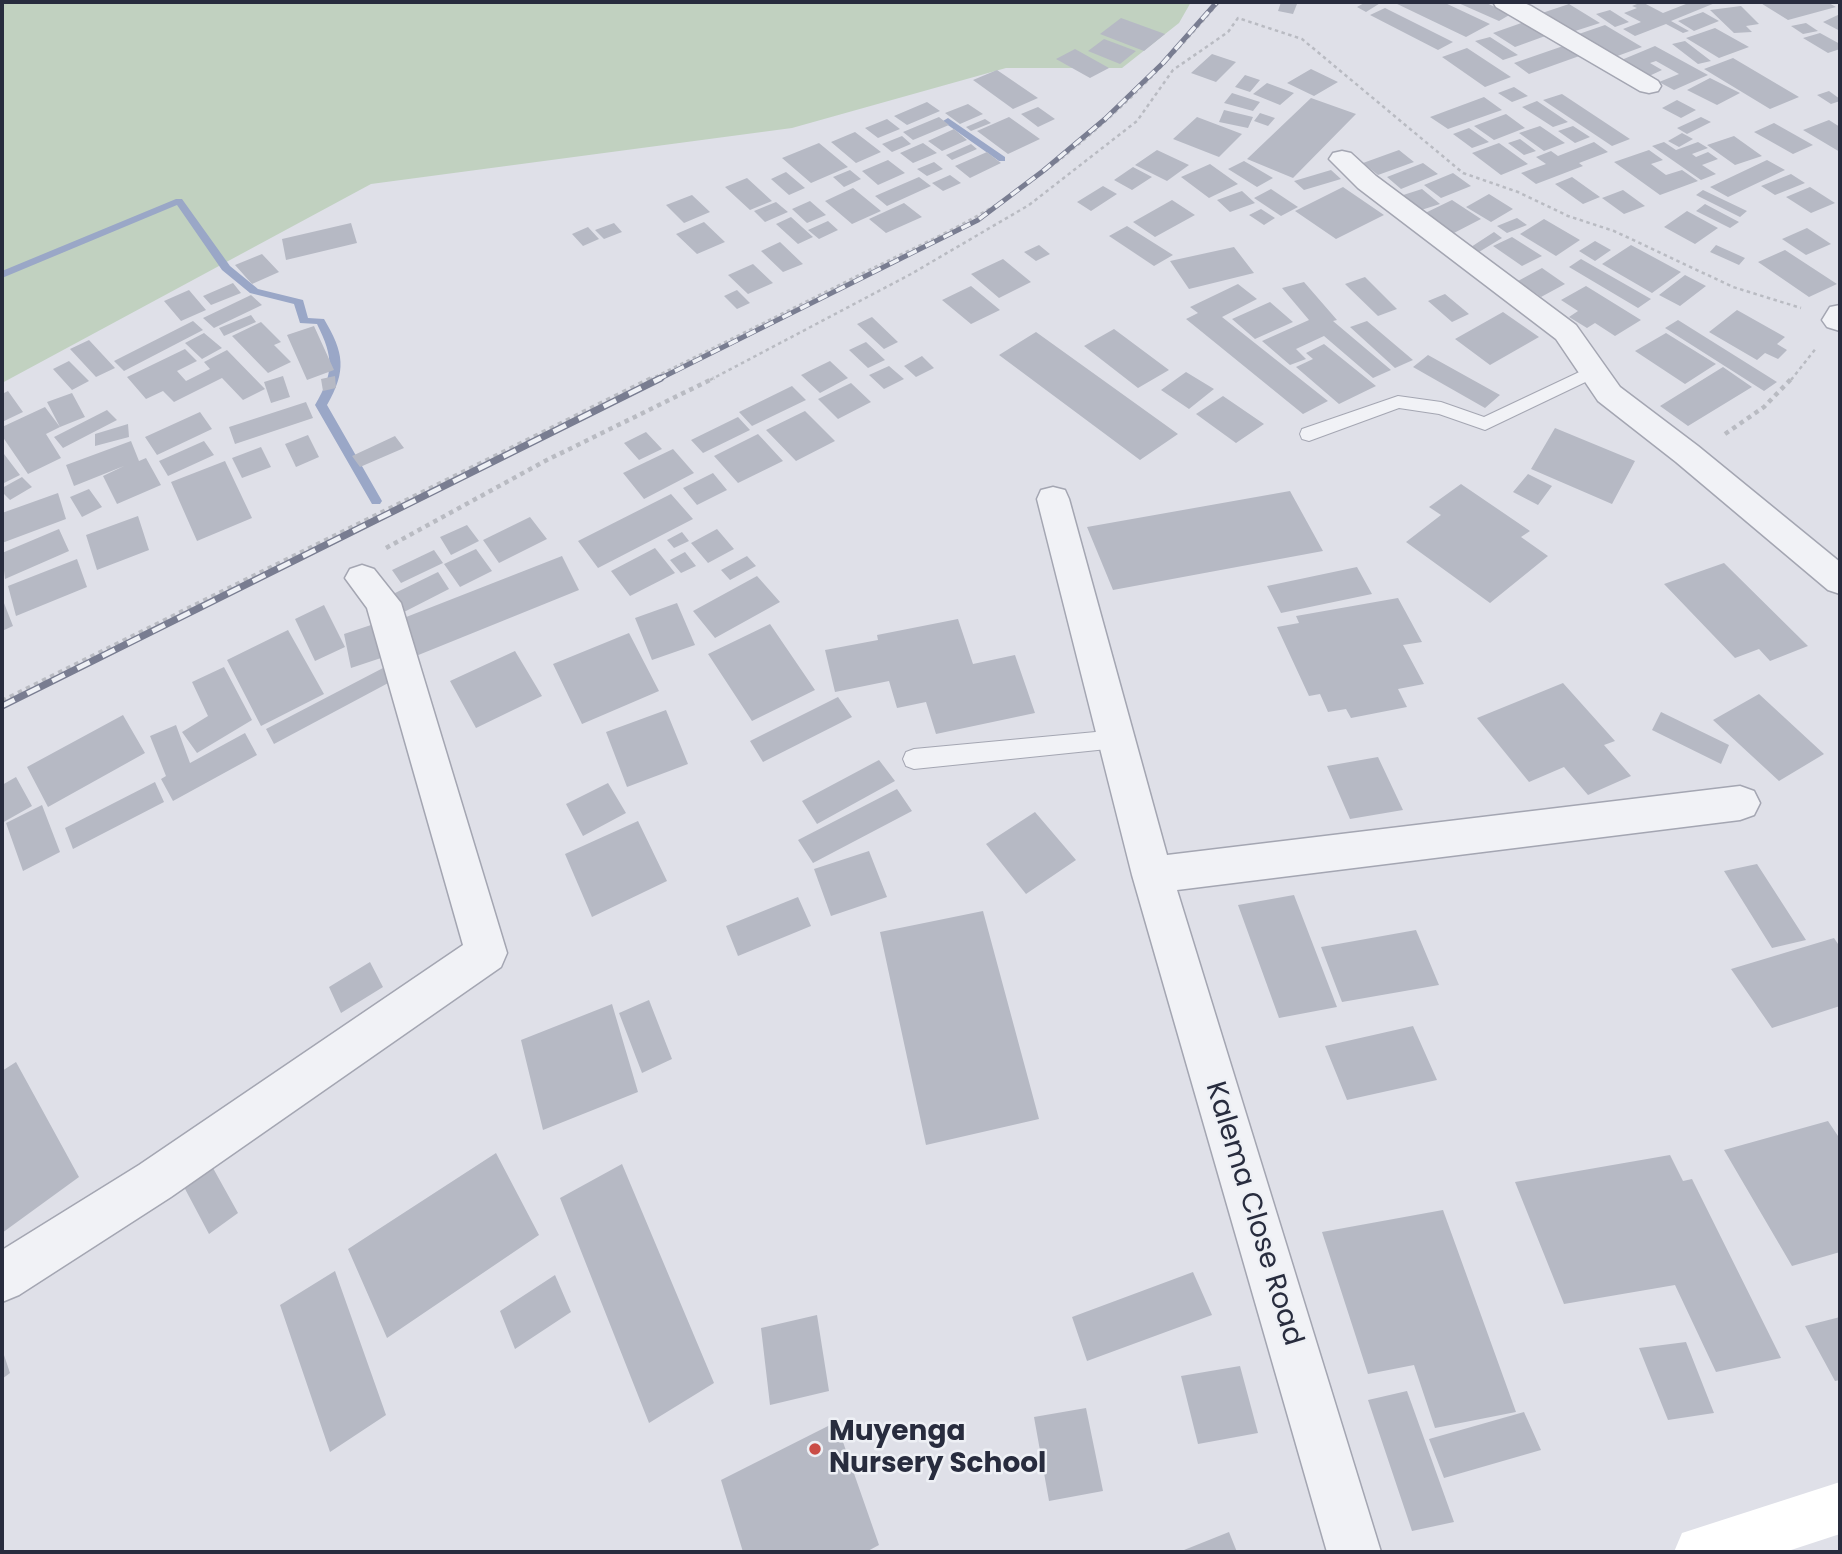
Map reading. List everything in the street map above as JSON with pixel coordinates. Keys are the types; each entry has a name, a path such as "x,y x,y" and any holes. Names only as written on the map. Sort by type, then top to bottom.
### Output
{"street":[{"path":"1522,5 1649,86"},
{"path":"1342,159 1367,182 1566,332 1609,394 1687,454 1840,581"},
{"path":"1831,332 1840,314"},
{"name":"Kalema Close Road","path":"1053,499 1152,875 1354,1552"},
{"path":"2,1278 155,1181 486,953 371,565"},
{"path":"1152,875 1740,803"},
{"path":"1701,1552 1840,1508"}],"lane":[{"path":"1309,435 1398,402 1441,408 1485,424 1592,372"},
{"path":"915,759 1117,739"}],"path":[{"path":"2,701 950,230 1023,188 1104,120 1149,79 1219,2"},
{"path":"371,565 545,461 771,351 911,274"},
{"path":"1687,454 1741,425 1783,391 1831,332"}],"green space":[{"path":"2,2 1191,2 1179,23 1122,68 1006,68 792,128 371,184 2,383"}],"building":[{"path":"1281,2 1297,4 1293,14 1278,11"},
{"path":"1366,2 1382,2 1366,12 1357,7"},
{"path":"1393,2 1443,2 1490,24 1466,37"},
{"path":"1456,2 1484,2 1511,14 1499,21"},
{"path":"1642,2 1663,13 1691,2 1715,3 1671,21 1689,31 1683,33 1666,24 1635,36 1623,29 1641,22 1624,13 1637,8 1632,6"},
{"path":"1759,2 1827,2 1836,7 1788,20"},
{"path":"1569,4 1600,23 1572,32 1542,13"},
{"path":"1741,6 1759,24 1746,26 1752,32 1734,33 1710,10"},
{"path":"1385,8 1453,42 1438,50 1370,15"},
{"path":"1610,10 1629,22 1615,27 1596,14"},
{"path":"1703,12 1719,21 1694,31 1678,21"},
{"path":"1840,14 1840,31 1823,22"},
{"path":"1121,18 1165,34 1144,51 1100,34"},
{"path":"1527,21 1548,35 1515,47 1493,33"},
{"path":"1806,23 1818,31 1803,34 1791,26"},
{"path":"1605,25 1642,47 1612,58 1576,35"},
{"path":"1715,28 1749,47 1719,58 1686,38"},
{"path":"1820,33 1840,44 1840,49 1828,53 1803,38"},
{"path":"1490,37 1518,55 1503,60 1475,41"},
{"path":"1104,39 1136,51 1120,64 1088,51"},
{"path":"1685,41 1711,61 1698,64 1672,44"},
{"path":"1569,44 1585,54 1529,74 1514,63"},
{"path":"1655,46 1708,75 1674,90 1659,82 1679,74 1656,61 1650,63 1662,70 1647,77 1619,61"},
{"path":"1467,48 1511,77 1485,87 1442,57"},
{"path":"1075,49 1109,68 1090,78 1056,59"},
{"path":"1212,54 1236,62 1216,82 1191,73"},
{"path":"1733,58 1799,97 1770,109 1704,69"},
{"path":"1311,69 1338,82 1314,96 1287,83"},
{"path":"997,70 1038,98 1013,109 973,80"},
{"path":"1245,75 1260,80 1250,92 1235,87"},
{"path":"1710,78 1740,93 1717,105 1687,90"},
{"path":"1267,83 1294,93 1280,105 1253,94"},
{"path":"1514,87 1528,96 1512,102 1498,93"},
{"path":"1829,91 1840,101 1831,104 1817,95"},
{"path":"1232,93 1260,102 1253,111 1224,103"},
{"path":"1562,94 1630,139 1612,146 1543,100"},
{"path":"1484,97 1502,110 1448,129 1430,117"},
{"path":"1311,98 1356,114 1293,178 1247,159"},
{"path":"1677,100 1696,110 1681,118 1662,108"},
{"path":"1537,101 1568,122 1553,127 1522,107"},
{"path":"927,102 940,111 907,125 894,116"},
{"path":"968,104 983,114 960,124 945,113"},
{"path":"1038,107 1055,119 1038,127 1021,114"},
{"path":"1224,110 1253,117 1248,128 1219,122"},
{"path":"1260,113 1275,118 1268,126 1254,121"},
{"path":"1506,114 1525,128 1494,140 1474,126"},
{"path":"939,117 949,125 913,140 903,132"},
{"path":"1009,117 1040,139 1008,154 977,131"},
{"path":"1197,117 1242,134 1219,157 1173,139"},
{"path":"1701,117 1711,122 1687,134 1677,128"},
{"path":"887,119 900,129 878,138 865,128"},
{"path":"985,119 991,123 971,131 966,127"},
{"path":"1829,120 1840,127 1840,152 1803,130"},
{"path":"1774,123 1813,145 1793,154 1754,132"},
{"path":"1540,126 1565,143 1544,151 1519,133"},
{"path":"1573,126 1590,137 1575,143 1558,131"},
{"path":"1469,128 1489,142 1472,148 1453,134"},
{"path":"954,129 967,140 942,151 928,141"},
{"path":"855,132 881,152 856,163 831,142"},
{"path":"1682,133 1693,139 1679,147 1668,141"},
{"path":"902,136 911,144 892,152 882,144"},
{"path":"1734,136 1762,156 1735,165 1707,145"},
{"path":"1520,139 1536,151 1524,155 1508,143"},
{"path":"1594,142 1608,152 1579,163 1583,166 1536,184 1521,173 1546,164 1536,157 1551,151 1558,156"},
{"path":"1664,142 1676,150 1698,142 1708,148 1692,154 1696,157 1708,152 1718,159 1702,165 1716,174 1701,180 1652,146"},
{"path":"819,143 848,167 811,183 782,158"},
{"path":"923,143 937,153 913,163 900,153"},
{"path":"1499,143 1528,164 1501,175 1472,153"},
{"path":"971,144 977,149 952,160 946,155"},
{"path":"1157,150 1189,165 1167,181 1135,165"},
{"path":"1399,150 1414,162 1378,175 1363,163"},
{"path":"1649,150 1663,160 1651,164 1666,175 1682,170 1698,181 1660,195 1614,162"},
{"path":"987,152 1001,163 970,178 955,166"},
{"path":"888,160 905,173 878,185 862,171"},
{"path":"1767,160 1785,170 1728,197 1710,187"},
{"path":"1244,161 1273,178 1257,187 1228,169"},
{"path":"934,162 943,169 927,176 917,169"},
{"path":"1423,163 1438,174 1401,189 1387,177"},
{"path":"1210,164 1238,184 1209,198 1181,177"},
{"path":"1133,167 1152,177 1132,190 1114,180"},
{"path":"850,170 861,179 844,187 833,177"},
{"path":"1331,170 1341,179 1304,190 1294,181"},
{"path":"786,172 805,188 789,195 771,179"},
{"path":"1453,173 1471,186 1441,198 1424,185"},
{"path":"1791,174 1805,183 1775,195 1761,186"},
{"path":"950,175 961,183 943,191 932,183"},
{"path":"919,177 931,186 887,206 875,196"},
{"path":"1572,177 1600,197 1583,204 1555,184"},
{"path":"747,178 772,201 750,210 725,187"},
{"path":"1103,186 1117,194 1091,211 1077,202"},
{"path":"1343,187 1384,215 1336,239 1295,211"},
{"path":"1810,187 1835,203 1811,213 1786,197"},
{"path":"853,188 881,211 852,224 825,201"},
{"path":"1271,189 1298,207 1281,216 1254,198"},
{"path":"1422,189 1440,204 1415,212 1397,197"},
{"path":"1623,190 1645,206 1624,214 1602,198"},
{"path":"1703,190 1747,211 1740,217 1696,195"},
{"path":"1242,191 1255,203 1230,212 1217,200"},
{"path":"1489,194 1513,209 1491,222 1466,207"},
{"path":"692,195 710,212 684,223 666,205"},
{"path":"1172,200 1195,215 1155,237 1133,222"},
{"path":"1452,200 1481,219 1450,235 1421,215"},
{"path":"810,201 826,215 807,223 792,209"},
{"path":"776,202 788,212 765,222 754,211"},
{"path":"904,203 922,217 886,233 869,219"},
{"path":"1705,204 1739,222 1730,228 1696,211"},
{"path":"1261,209 1275,218 1264,225 1249,215"},
{"path":"1687,211 1718,228 1695,244 1664,227"},
{"path":"791,217 813,237 798,244 776,224"},
{"path":"1517,218 1527,225 1507,233 1497,226"},
{"path":"1544,219 1580,240 1556,256 1520,234"},
{"path":"828,221 838,230 819,239 808,230"},
{"path":"704,222 725,242 697,254 676,234"},
{"path":"351,223 357,243 286,260 282,239"},
{"path":"614,223 622,232 604,239 595,230"},
{"path":"1127,226 1173,255 1154,266 1109,236"},
{"path":"588,227 599,239 583,246 572,234"},
{"path":"1807,228 1831,244 1806,255 1782,239"},
{"path":"1494,232 1502,238 1479,252 1471,247"},
{"path":"1512,237 1542,256 1522,266 1493,246"},
{"path":"1595,241 1611,250 1595,261 1579,251"},
{"path":"780,242 803,264 783,272 761,251"},
{"path":"1039,245 1050,254 1036,261 1024,252"},
{"path":"1631,245 1681,272 1652,293 1602,264"},
{"path":"1716,245 1745,258 1739,265 1710,252"},
{"path":"1234,247 1254,273 1189,289 1170,261"},
{"path":"1785,250 1837,284 1809,297 1758,262"},
{"path":"262,254 279,272 252,284 235,265"},
{"path":"1003,259 1031,282 999,298 971,274"},
{"path":"1581,259 1651,299 1638,308 1569,267"},
{"path":"753,264 773,283 748,294 728,275"},
{"path":"1542,268 1565,284 1541,297 1518,281"},
{"path":"1685,275 1706,286 1680,306 1659,295"},
{"path":"1365,277 1397,309 1378,316 1345,284"},
{"path":"1304,282 1337,320 1333,321 1391,370 1373,378 1324,336 1296,349 1306,359 1290,365 1262,341 1309,320 1282,288"},
{"path":"233,283 241,293 211,305 203,296"},
{"path":"1238,284 1257,299 1222,317 1328,401 1303,414 1186,319 1198,313 1190,307"},
{"path":"971,286 1000,310 971,324 942,300"},
{"path":"1586,286 1641,320 1615,336 1595,323 1587,328 1569,317 1578,311 1561,300"},
{"path":"189,290 206,310 181,321 164,301"},
{"path":"737,290 750,303 737,309 724,296"},
{"path":"1445,294 1469,314 1452,322 1428,301"},
{"path":"251,295 262,305 214,328 203,318"},
{"path":"1270,302 1293,322 1255,339 1232,319"},
{"path":"1737,310 1785,337 1777,344 1787,350 1778,359 1765,353 1757,360 1709,332"},
{"path":"1503,312 1539,337 1490,365 1455,339"},
{"path":"251,315 256,322 224,336 219,328"},
{"path":"872,317 898,342 884,349 857,324"},
{"path":"1678,320 1777,382 1764,391 1665,328"},
{"path":"193,321 203,330 124,371 114,361"},
{"path":"1367,321 1413,360 1395,368 1350,327"},
{"path":"261,322 281,342 274,345 291,362 268,373 232,336"},
{"path":"314,326 334,370 307,380 287,335"},
{"path":"1114,329 1169,370 1138,388 1084,346"},
{"path":"1036,332 1178,434 1140,460 999,355"},
{"path":"204,333 222,348 202,359 185,343"},
{"path":"1666,333 1716,364 1685,384 1635,351"},
{"path":"89,340 115,368 96,377 70,349"},
{"path":"866,342 885,360 868,368 849,350"},
{"path":"1324,344 1376,386 1339,404 1296,367 1313,359 1306,353"},
{"path":"185,349 197,361 177,371 186,381 210,369 204,362 227,350 265,389 243,400 222,378 174,402 163,391 146,399 127,377"},
{"path":"1428,355 1500,395 1485,408 1413,367"},
{"path":"922,356 934,368 916,377 904,366"},
{"path":"69,361 89,381 72,390 53,369"},
{"path":"830,361 848,378 820,393 801,375"},
{"path":"889,366 904,379 884,389 869,375"},
{"path":"1723,367 1752,387 1688,426 1660,406"},
{"path":"1186,372 1214,389 1189,409 1161,390"},
{"path":"283,376 290,397 271,403 264,382"},
{"path":"335,376 336,388 323,391 321,379"},
{"path":"851,383 871,402 838,419 818,399"},
{"path":"792,386 806,400 752,426 739,412"},
{"path":"8,391 23,412 2,422 2,394"},
{"path":"72,393 85,417 60,427 47,402"},
{"path":"1223,396 1264,424 1236,443 1196,414"},
{"path":"306,402 313,418 235,444 229,427"},
{"path":"45,407 60,427 46,434 61,458 28,474 2,436 2,427"},
{"path":"107,410 117,420 63,448 54,437"},
{"path":"805,411 835,441 796,461 766,430"},
{"path":"200,412 212,429 157,455 145,437"},
{"path":"738,417 750,430 703,453 691,440"},
{"path":"128,424 129,437 95,446 95,434"},
{"path":"1555,428 1635,461 1612,504 1531,469"},
{"path":"646,432 662,449 639,460 624,443"},
{"path":"758,434 783,461 738,483 714,456"},
{"path":"308,435 319,457 296,467 285,444"},
{"path":"395,436 404,448 360,467 352,456"},
{"path":"131,441 139,461 146,458 161,485 117,504 103,476 124,466 74,486 66,465"},
{"path":"204,441 214,455 168,476 159,461"},
{"path":"261,447 271,467 242,478 232,458"},
{"path":"673,449 694,473 644,499 623,473"},
{"path":"4,454 20,475 2,484 2,455"},
{"path":"225,461 252,518 197,541 171,482"},
{"path":"713,473 727,490 697,505 683,488"},
{"path":"1528,474 1552,486 1538,505 1513,492"},
{"path":"22,477 32,487 10,500 2,492 2,488"},
{"path":"1461,484 1530,531 1521,537 1548,556 1490,603 1406,542 1441,515 1429,507"},
{"path":"89,489 102,507 82,517 70,497"},
{"path":"1290,491 1323,551 1113,590 1087,527"},
{"path":"58,493 66,519 2,543 2,513"},
{"path":"671,494 693,519 598,568 578,541"},
{"path":"138,516 149,550 97,570 86,535"},
{"path":"530,517 547,539 499,563 483,540"},
{"path":"467,525 479,541 451,555 440,537"},
{"path":"59,529 69,551 5,579 2,553"},
{"path":"717,529 734,549 708,563 691,543"},
{"path":"682,532 689,541 674,548 667,540"},
{"path":"655,548 675,573 630,596 611,571"},
{"path":"476,549 492,571 460,587 444,564"},
{"path":"434,550 443,563 401,583 392,570"},
{"path":"685,552 696,566 681,573 670,560"},
{"path":"562,556 579,590 411,658 396,621"},
{"path":"747,556 756,566 730,580 721,570"},
{"path":"77,559 87,587 16,616 8,586"},
{"path":"1724,563 1808,646 1770,661 1759,649 1735,658 1664,584"},
{"path":"1357,567 1372,594 1281,613 1267,586"},
{"path":"438,572 449,589 404,612 393,594"},
{"path":"757,576 780,602 715,638 693,611"},
{"path":"2,598 13,626 2,631"},
{"path":"1398,598 1422,642 1403,645 1424,684 1398,689 1407,707 1351,718 1346,709 1328,712 1320,694 1309,696 1277,627 1299,623 1296,616"},
{"path":"677,603 695,645 652,660 635,618"},
{"path":"324,605 345,647 315,661 295,619"},
{"path":"958,619 973,664 1015,655 1035,713 936,734 926,702 897,708 889,681 835,692 825,650 878,640 877,635"},
{"path":"380,622 387,656 351,668 344,634"},
{"path":"770,624 815,690 752,721 708,654"},
{"path":"288,630 324,694 261,726 227,660"},
{"path":"629,633 659,691 582,724 553,664"},
{"path":"515,651 542,696 476,728 450,681"},
{"path":"224,667 252,720 197,753 182,732 208,716 192,682"},
{"path":"383,668 392,681 274,744 266,729"},
{"path":"1563,683 1615,741 1604,745 1631,776 1588,795 1564,767 1529,782 1477,718"},
{"path":"1759,694 1824,754 1779,781 1713,720"},
{"path":"838,697 852,717 763,762 750,741"},
{"path":"666,710 688,764 627,787 606,732"},
{"path":"1661,712 1729,745 1721,764 1652,730"},
{"path":"123,715 145,753 48,807 27,767"},
{"path":"176,725 190,763 245,733 257,755 173,801 161,779 166,776 150,736"},
{"path":"1378,757 1403,810 1350,819 1327,766"},
{"path":"879,760 895,781 817,824 802,801"},
{"path":"16,777 32,806 2,823 2,785"},
{"path":"155,782 164,802 73,849 65,828"},
{"path":"608,783 626,813 583,836 566,804"},
{"path":"897,789 912,811 813,863 798,840"},
{"path":"42,805 60,852 23,871 6,823"},
{"path":"1035,812 1076,860 1026,894 986,844"},
{"path":"638,821 667,881 592,917 565,854"},
{"path":"869,851 887,897 831,916 814,869"},
{"path":"1757,864 1806,940 1772,948 1724,871"},
{"path":"1294,895 1337,1007 1279,1018 1238,905"},
{"path":"798,897 811,926 738,956 726,926"},
{"path":"983,911 1039,1119 926,1145 880,932"},
{"path":"1416,930 1439,985 1342,1002 1321,947"},
{"path":"1834,938 1840,947 1840,1006 1772,1028 1731,969"},
{"path":"370,962 383,987 341,1013 329,987"},
{"path":"649,1000 672,1059 642,1073 619,1013"},
{"path":"612,1004 638,1092 543,1130 521,1040"},
{"path":"1413,1026 1437,1080 1347,1100 1325,1046"},
{"path":"16,1062 79,1177 2,1233 2,1071"},
{"path":"1828,1121 1840,1139 1840,1252 1792,1266 1724,1150"},
{"path":"496,1153 539,1235 387,1338 348,1249"},
{"path":"1670,1155 1683,1181 1692,1179 1781,1358 1716,1372 1675,1285 1564,1304 1515,1182"},
{"path":"622,1164 714,1383 649,1423 560,1198"},
{"path":"213,1168 238,1213 209,1234 184,1187"},
{"path":"1443,1210 1516,1412 1435,1428 1414,1365 1368,1374 1322,1232"},
{"path":"335,1271 386,1415 330,1452 280,1305"},
{"path":"1193,1272 1212,1315 1087,1361 1072,1317"},
{"path":"555,1275 571,1312 515,1349 500,1311"},
{"path":"817,1315 829,1391 770,1405 761,1328"},
{"path":"1840,1317 1840,1380 1835,1381 1805,1326"},
{"path":"1686,1342 1714,1413 1668,1420 1639,1348"},
{"path":"2,1349 10,1373 2,1379"},
{"path":"1240,1366 1258,1433 1198,1444 1181,1376"},
{"path":"1407,1391 1454,1522 1412,1531 1368,1400"},
{"path":"1086,1408 1103,1491 1049,1501 1034,1417"},
{"path":"1524,1412 1541,1450 1444,1478 1429,1439"},
{"path":"836,1422 879,1545 866,1552 743,1552 721,1480"},
{"path":"1229,1532 1237,1552 1179,1552"}],"waterway":[{"path":"948,121 1002,159"},
{"path":"2,275 179,201 226,268 254,291 299,302 304,321 320,321 332,344 336,363 333,382 321,405 376,501"}],"railway":[{"path":"657,380 978,220 1043,171 1105,119 1163,63 1217,2"},
{"path":"2,706 661,378"}],"place":[{"name":"Muyenga Nursery School","path":"815,1449"}]}
